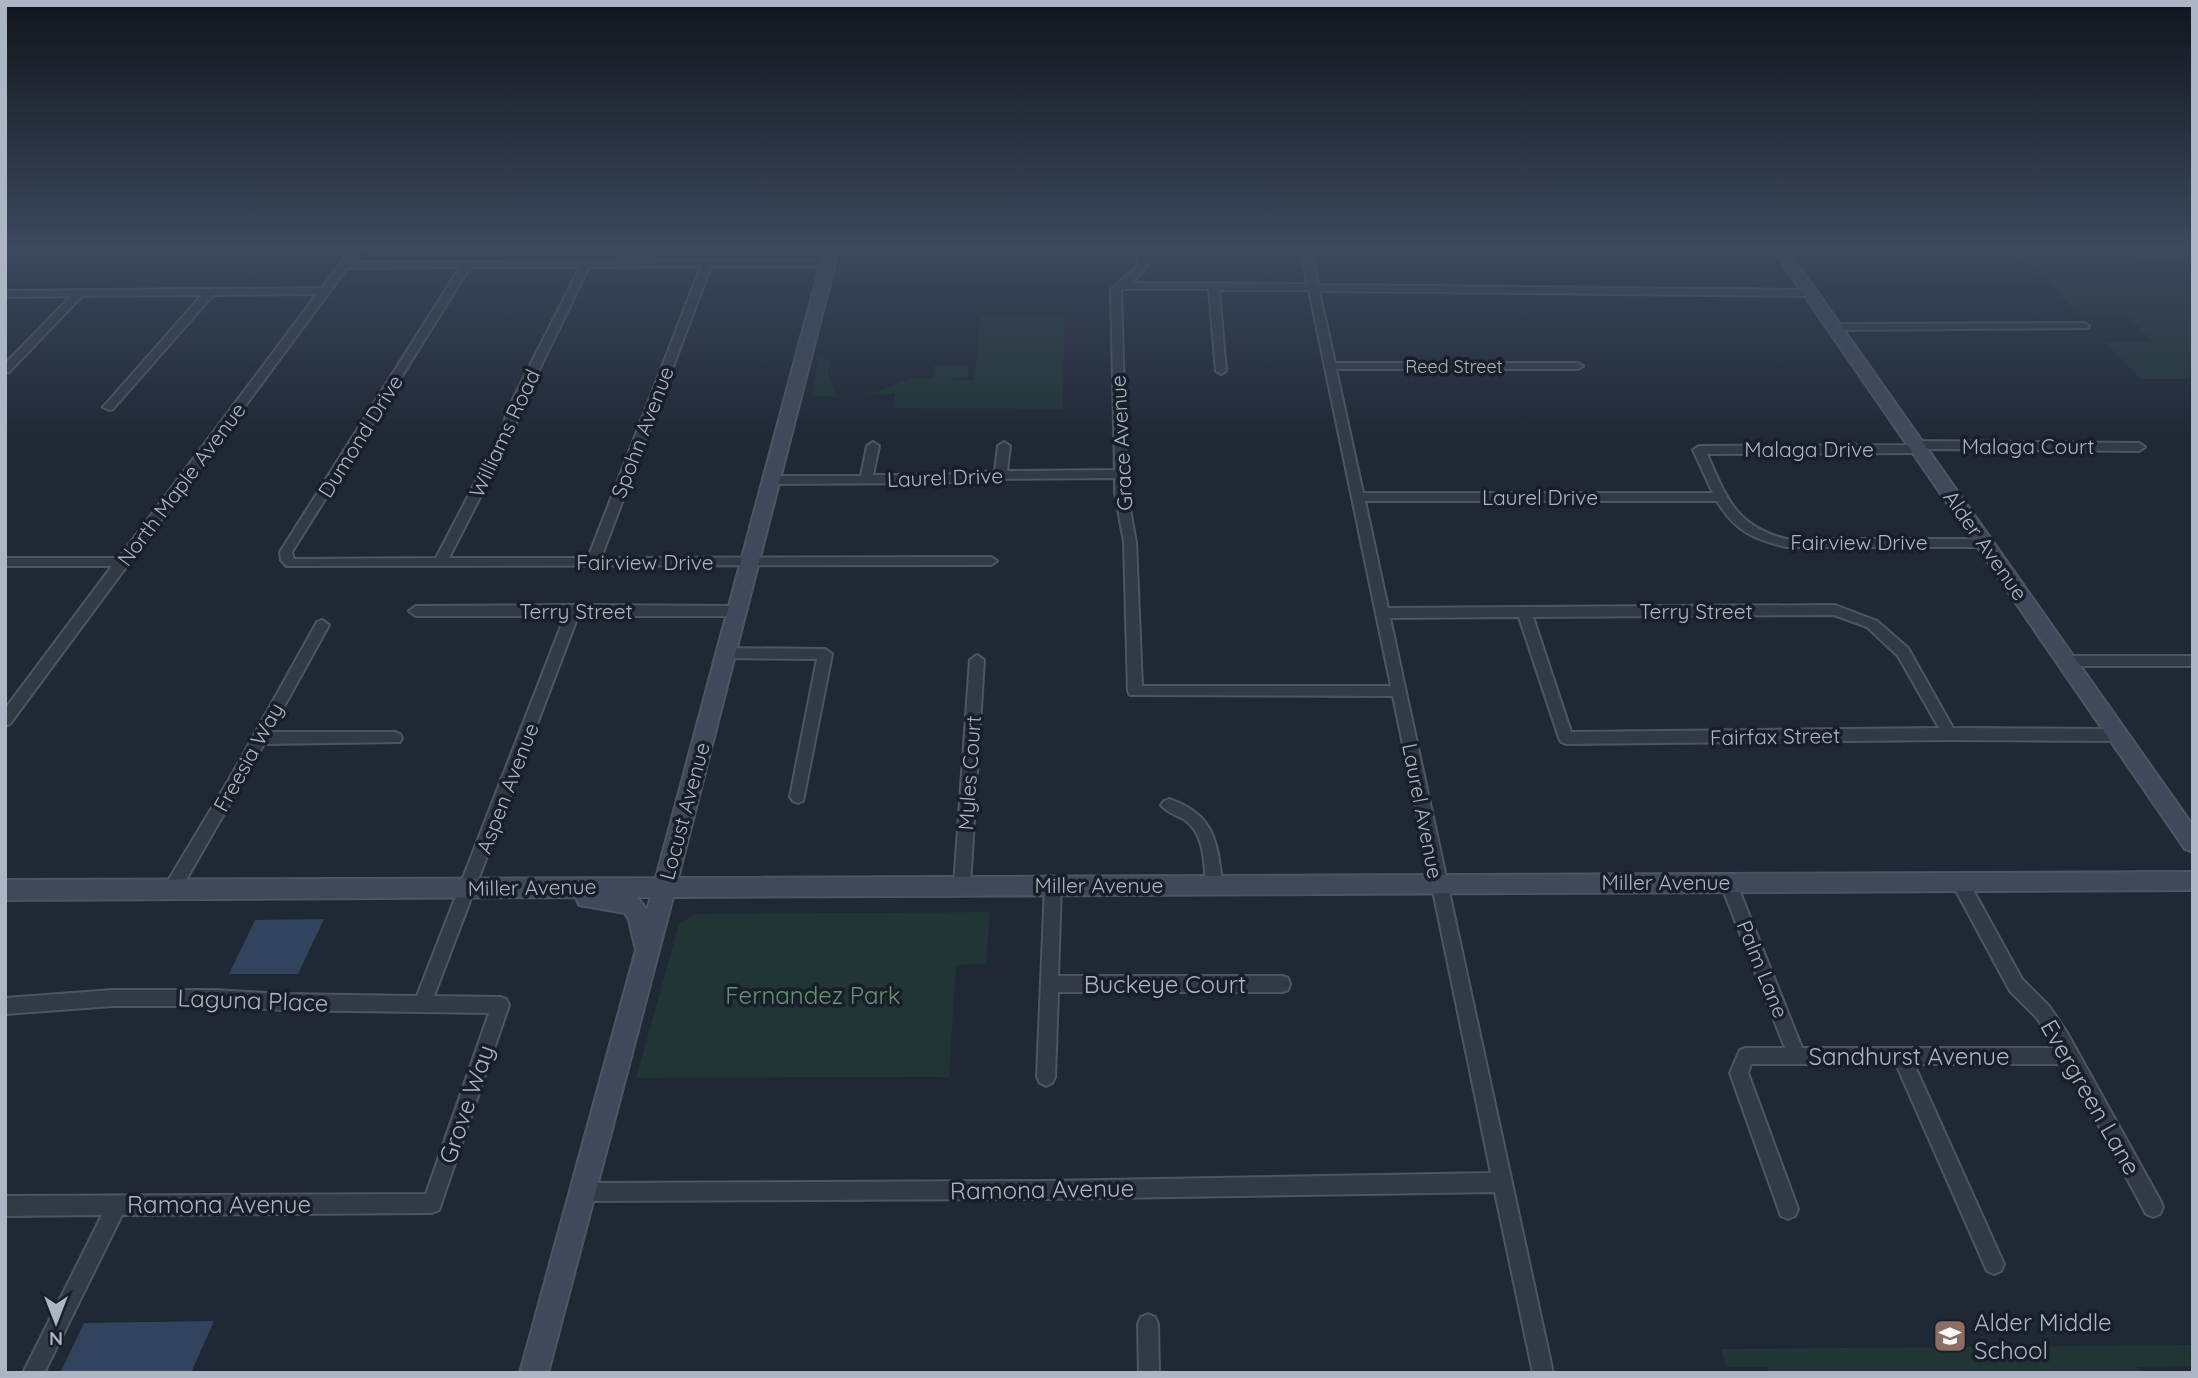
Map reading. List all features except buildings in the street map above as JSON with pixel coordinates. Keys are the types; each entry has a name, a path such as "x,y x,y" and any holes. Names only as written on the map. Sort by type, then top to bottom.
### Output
{"street":[{"path":"7,365 61,312"},
{"path":"108,407 192,312"},
{"name":"North Maple Avenue","path":"5,720 309,312"},
{"name":"Dumond Drive","path":"299,564 287,560 286,552 437,312"},
{"name":"Williams Road","path":"440,563 507,433 514,409 562,312"},
{"name":"Spohn Avenue","path":"593,562 688,312"},
{"name":"Locust Avenue","path":"534,1373 815,312"},
{"name":"Grace Avenue","path":"1116,312 1120,474 1123,513 1130,542 1135,691 1399,691"},
{"path":"1216,312 1221,371"},
{"name":"Laurel Avenue","path":"1319,312 1543,1373"},
{"name":"Alder Avenue","path":"1824,312 2193,843"},
{"path":"1834,327 2084,326"},
{"name":"Reed Street","path":"1330,366 1578,366"},
{"path":"866,479 873,446"},
{"path":"1001,475 1004,446"},
{"name":"Malaga Court","path":"1918,447 2139,447"},
{"name":"Malaga Drive","path":"1699,450 1918,447"},
{"name":"Fairview Drive","path":"1699,450 1733,519 1754,534 1770,540 1786,543 1984,543"},
{"name":"Laurel Drive","path":"770,480 1120,474"},
{"name":"Laurel Drive","path":"1357,497 1722,497"},
{"path":"5,562 124,562"},
{"name":"Fairview Drive","path":"299,564 990,562"},
{"name":"Aspen Avenue","path":"422,1004 574,610"},
{"name":"Terry Street","path":"1382,613 1835,610 1872,624 1903,652 1949,734"},
{"name":"Terry Street","path":"416,611 737,611"},
{"name":"Fairfax Street","path":"1524,611 1566,738 2118,735"},
{"name":"Freesia Way","path":"172,889 322,625"},
{"path":"726,653 825,654 798,797"},
{"name":"Myles Court","path":"962,885 977,660"},
{"path":"2067,661 2193,661"},
{"path":"260,738 396,738"},
{"path":"1169,805 1195,819 1205,835 1212,855 1214,884"},
{"name":"Miller Avenue","path":"5,890 1438,882 2193,881"},
{"name":"Palm Lane","path":"1728,882 1797,1056"},
{"name":"Evergreen Lane","path":"1960,882 2016,985 2043,1012 2071,1056 2153,1207"},
{"path":"1046,1077 1053,886"},
{"path":"507,887 562,898 626,902 635,908 640,918 646,954"},
{"name":"Buckeye Court","path":"1049,984 1282,984"},
{"name":"Laguna Place","path":"5,1006 151,998 500,1005"},
{"name":"Grove Way","path":"432,1203 500,1005"},
{"name":"Sandhurst Avenue","path":"1788,1209 1739,1073 1746,1056 2071,1056"},
{"path":"1901,1056 1994,1264"},
{"name":"Ramona Avenue","path":"582,1192 1044,1190 1502,1182"},
{"name":"Ramona Avenue","path":"5,1206 432,1203"},
{"path":"33,1373 117,1205"},
{"path":"1148,1324 1149,1373"}],"green space":[{"path":"2076,312 2193,312 2193,379 2140,379 2105,342 2152,342 2128,316 2079,315"},
{"path":"981,315 1064,316 1063,409 893,408 895,394 868,395 909,379 933,379 934,366 969,366 967,378 941,379 974,380"},
{"path":"819,357 829,360 828,373 838,397 812,396"},
{"name":"Fernandez Park","path":"990,912 986,964 956,965 949,1077 636,1078 679,924 695,914"},
{"path":"2193,1345 2193,1366 2136,1367 2145,1373 2107,1373 2096,1369 2104,1373 1767,1373 1769,1367 1726,1367 1721,1349"}],"water":[{"path":"324,919 298,974 229,974 255,920"},
{"path":"214,1321 191,1373 60,1373 84,1323"}],"place":[{"name":"Alder Middle School","path":"1950,1336"}]}
